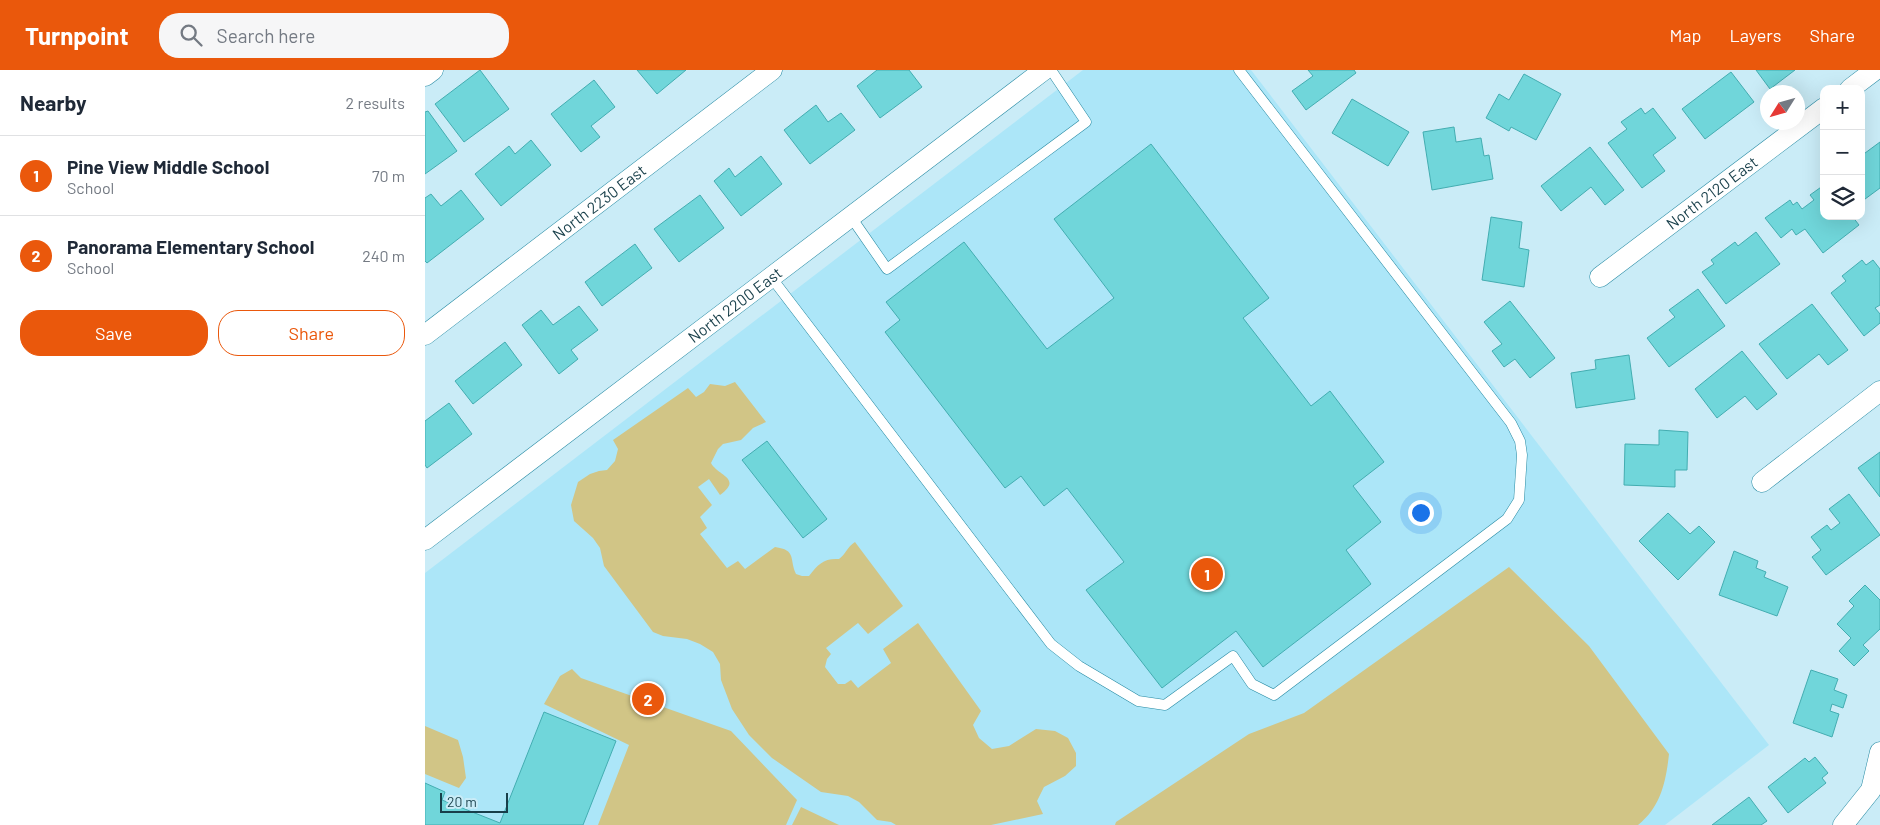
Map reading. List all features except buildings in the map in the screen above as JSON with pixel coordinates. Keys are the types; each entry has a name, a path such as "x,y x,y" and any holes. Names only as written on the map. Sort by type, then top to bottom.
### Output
{"street":[{"path":"425,76 433,70"},
{"name":"North 2230 East","path":"425,335 772,70"},
{"name":"North 2200 East","path":"425,540 1044,70"},
{"path":"1855,85 1875,70"},
{"name":"North 2120 East","path":"1601,277 1820,111"},
{"path":"1763,482 1880,391"},
{"path":"1843,825 1871,790 1880,752"}],"lane":[{"path":"851,217 887,269 1085,122 1051,70"},
{"path":"771,277 1051,644 1079,666 1138,701 1165,705 1233,656 1252,684 1274,695 1507,519 1519,500 1522,456 1520,441 1511,423 1239,70"}],"shaded area":[{"path":"1083,70 1251,70 1769,745 1665,825 425,825 425,573"},
{"path":"735,382 766,422 753,428 741,440 723,444 718,449 711,463 727,478 729,485 720,495 709,479 698,487 712,505 700,517 707,528 700,534 727,568 738,561 745,569 775,547 787,550 791,556 796,574 802,576 809,576 818,565 825,561 839,559 855,542 903,606 868,634 858,623 826,648 831,654 827,659 825,667 838,684 845,684 851,680 858,688 891,663 883,649 918,623 981,711 973,725 979,738 992,749 1009,746 1036,729 1055,731 1068,738 1076,753 1076,766 1065,776 1044,787 1037,801 1043,814 991,825 896,825 891,822 877,820 859,802 848,796 821,792 772,758 749,735 732,709 721,680 720,664 713,652 687,639 663,636 653,632 604,566 600,548 593,538 574,521 571,505 578,482 590,474 607,470 615,461 618,449 613,440 688,388 696,397 704,392 710,384 725,386"},
{"path":"1509,567 1589,646 1669,754 1661,793 1652,810 1638,825 1115,825 1116,822 1249,734 1304,713"},
{"path":"572,669 581,678 731,731 797,800 786,825 598,825 629,745 544,704 560,676"},
{"path":"425,726 458,740 466,778 459,788 425,774"},
{"path":"801,807 839,825 792,825"}],"place":[{"name":"Pine View Middle School","path":"1207,574"},
{"name":"Panorama Elementary School","path":"648,699"}]}
